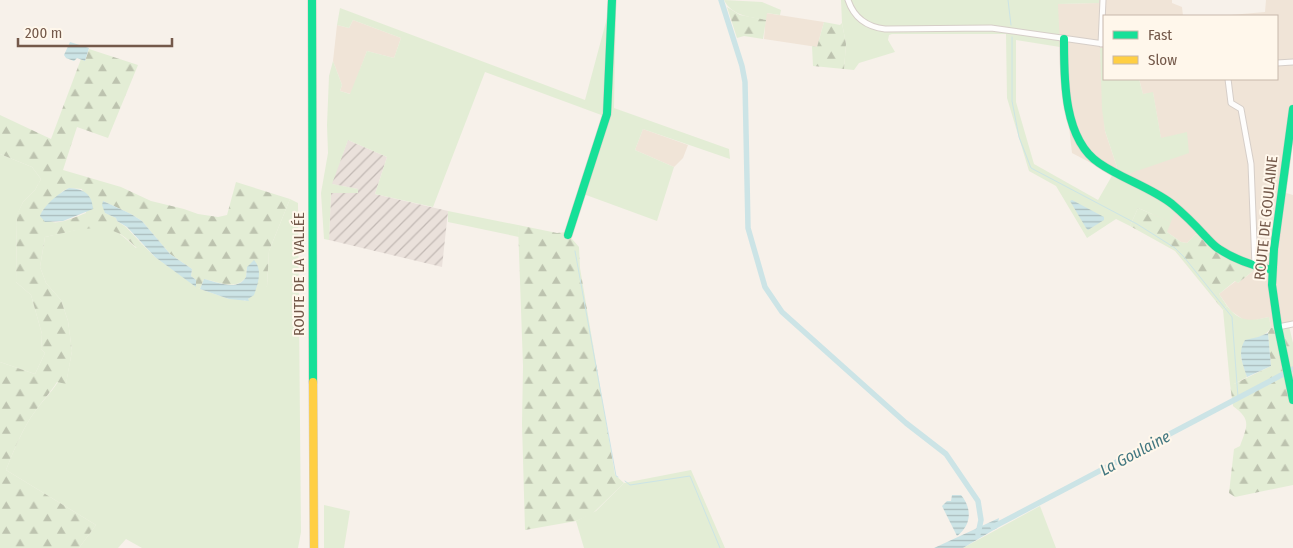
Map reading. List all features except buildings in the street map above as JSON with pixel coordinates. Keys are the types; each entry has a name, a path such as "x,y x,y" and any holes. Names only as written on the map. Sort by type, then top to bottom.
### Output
{"main road":[{"name":"ROUTE DE LA VALLÉE","path":"312,0 314,548"},
{"path":"568,235 607,114 612,0"},
{"path":"1064,39 1064,67 1069,115 1081,142 1090,156 1098,163 1162,197 1182,212 1218,249 1255,266 1272,270"},
{"name":"ROUTE DE GOULAINE","path":"1293,109 1272,270 1273,299 1293,400"}],"street":[{"path":"848,0 858,18 875,28 991,28 1103,44 1102,0"},
{"path":"1278,63 1293,62"},
{"path":"1228,80 1232,103 1241,109 1251,164 1255,266"},
{"path":"1278,327 1293,324"}],"shaded area":[{"path":"1099,0 1172,0 1172,3 1182,7 1183,15 1103,15 1103,48 1100,48 1105,131 1117,167 1112,174 1072,153 1060,47 1057,4 1098,3"},
{"path":"1266,0 1293,0 1293,140 1286,193 1293,195 1293,325 1271,328 1269,317 1251,321 1244,320 1231,311 1219,294 1236,281 1238,283 1253,271 1253,268 1220,254 1196,234 1187,243 1181,242 1167,232 1125,181 1161,139 1153,93 1143,94 1139,80 1278,80 1278,15 1230,15 1265,12"},
{"path":"766,13 824,22 817,47 764,39"},
{"path":"353,20 401,38 394,58 367,51 351,94 340,91 342,85 333,61 337,25 349,28"},
{"path":"643,129 688,145 683,158 674,167 635,150"},
{"path":"348,140 387,157 375,194 448,211 442,267 329,240 331,193 358,193 358,189 331,184"}],"green space":[{"path":"608,0 616,0 614,108 729,149 730,159 643,129 635,150 674,167 657,221 578,192 604,116 485,72 433,207 375,194 387,157 348,140 332,184 358,189 358,193 331,193 329,240 324,239 321,193 328,153 329,76 333,61 342,85 340,91 350,94 367,51 394,58 401,38 353,20 349,28 337,25 340,8 585,100 607,18"},
{"path":"724,0 762,2 781,10 780,15 767,13 766,20 748,17 737,13"},
{"path":"841,0 1099,0 1099,3 1058,4 1060,47 1016,40 1016,102 1034,164 1098,200 1117,167 1105,131 1102,109 1100,48 1103,48 1103,80 1139,80 1143,94 1153,92 1161,138 1187,132 1189,153 1131,173 1126,181 1175,211 1171,222 1138,208 1130,226 1116,219 1087,238 1056,186 1029,171 1007,98 1006,34 892,34 889,35 888,40 895,52 859,63 854,70 844,69 846,44 842,23"},
{"path":"727,7 740,15 766,20 763,39 744,36 737,38"},
{"path":"824,22 840,25 842,23 846,44 844,69 813,66 812,46 817,47"},
{"path":"89,49 138,65 108,138 77,127 63,170 121,187 151,201 198,214 218,217 227,215 236,182 290,199 269,251 267,286 260,297 249,301 247,267 246,277 238,284 232,285 204,279 200,289 196,287 196,280 191,276 192,269 170,254 142,221 103,201 105,213 116,218 142,244 137,248 121,234 101,228 82,229 45,237 40,267 46,283 61,300 68,321 72,351 66,384 57,382 31,417 6,470 96,525 79,548 0,548 0,362 35,374 45,353 41,349 42,334 31,295 16,282 17,214 23,202 35,190 41,179 32,167 0,154 0,115 51,139 81,59 85,61","holes":["69,188 82,189 86,213 68,220 53,222 42,211 63,191"]},
{"path":"0,154 32,167 41,179 35,190 23,202 17,215 16,282 31,295 42,334 41,349 45,353 35,374 0,362"},
{"path":"290,199 298,203 301,532 298,548 142,548 126,539 118,548 79,548 96,525 6,470 31,417 58,382 66,383 72,351 68,321 61,300 46,283 40,267 45,237 93,227 111,229 136,248 142,244 155,257 200,289 229,299 245,301 267,286 269,251"},
{"path":"1138,208 1171,222 1167,232 1181,242 1187,243 1196,234 1220,254 1253,268 1253,271 1238,283 1235,281 1219,294 1227,306 1223,310 1175,251 1130,226"},
{"path":"448,211 518,225 519,237 448,222"},
{"path":"518,225 557,233 566,232 579,247 580,268 615,475 624,483 592,514 576,521 525,530 522,424 523,366"},
{"path":"1227,306 1241,318 1251,320 1269,317 1271,328 1263,335 1245,341 1241,358 1247,377 1234,384 1230,384 1223,310"},
{"path":"1289,326 1293,343 1293,485 1235,497 1229,493 1234,449 1240,446 1246,424 1243,415 1233,406 1230,384 1234,384 1271,366 1268,333 1271,328"},
{"path":"691,470 725,548 584,548 576,521 596,511 624,483"},
{"path":"324,505 350,511 344,548 324,548"},
{"path":"1040,506 1056,548 963,548"}],"water":[{"path":"70,42 89,48 85,61 77,58 74,61 66,58 64,55"},
{"path":"69,188 86,193 91,200 93,209 63,221 45,222 40,216 45,208 56,196"},
{"path":"1072,200 1104,217 1104,220 1088,230 1070,201"},
{"path":"103,201 142,221 170,254 192,269 191,276 196,280 196,287 155,257 116,218 105,213 102,205"},
{"path":"254,260 257,264 259,277 254,295 248,299 249,301 229,299 200,289 204,279 227,285 242,282 246,277 247,267"},
{"path":"1268,333 1271,366 1247,377 1241,354 1245,340"},
{"path":"952,495 961,495 969,511 966,527 957,536 942,506 947,501 951,501"},
{"path":"999,518 997,528 963,548 934,548"}],"waterway":[{"path":"721,0 742,66 745,82 748,228 765,287 782,312 906,423 946,454 978,501 981,520 978,534"},
{"path":"1008,0 1011,25"},
{"path":"1012,37 1012,101 1019,137 1031,168 1137,224 1175,248 1184,257 1232,317 1238,397"},
{"path":"575,251 616,476 618,477"},
{"name":"La Goulaine","path":"993,527 1293,369"},
{"path":"625,481 630,485 690,476 720,548"}],"traffic: fast":[{"path":"312,0 313,382"},
{"path":"568,235 607,114 612,0"},
{"path":"1064,39 1064,71 1068,106 1078,139 1087,152 1108,169 1172,204 1219,249 1244,262 1272,270"},
{"path":"1293,109 1274,249 1272,285 1278,327 1293,400"}],"traffic: slow":[{"path":"313,382 314,548"}]}
